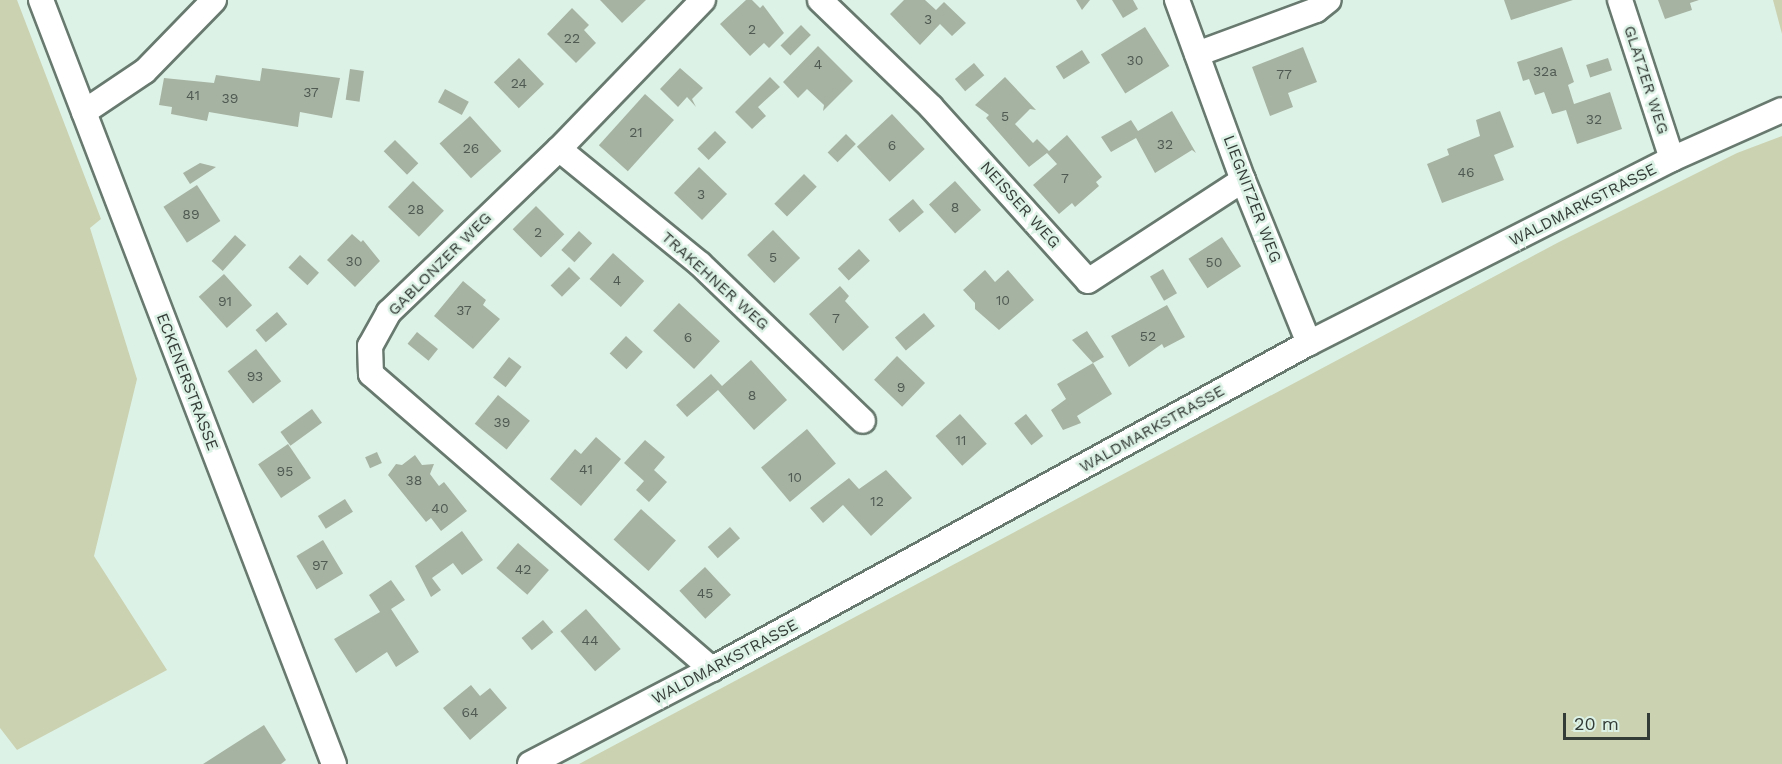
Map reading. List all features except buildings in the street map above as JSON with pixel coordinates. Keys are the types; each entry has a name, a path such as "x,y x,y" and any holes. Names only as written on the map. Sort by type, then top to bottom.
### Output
{"street":[{"name":"ECKENERSTRASSE","path":"41,0 334,764"},
{"path":"84,112 145,72 214,0"},
{"name":"GABLONZER WEG","path":"703,0 559,149 388,312 370,346 371,374 712,669"},
{"name":"NEISSER WEG","path":"820,0 931,107 1088,281 1243,180"},
{"name":"LIEGNITZER WEG","path":"1177,0 1243,180 1309,343"},
{"path":"1197,54 1316,10 1329,0"},
{"name":"GLATZER WEG","path":"1620,0 1672,159"},
{"name":"WALDMARKSTRASSE","path":"530,764 712,669 1309,343 1672,159 1782,110"},
{"name":"TRAKEHNER WEG","path":"559,149 700,264 863,421"}],"green space":[{"path":"0,0 17,0 101,219 90,228 137,379 94,556 167,670 17,750 0,728"},
{"path":"1773,0 1782,0 1782,34"},
{"path":"1782,136 1782,764 579,764 1559,242 1737,153"}]}
